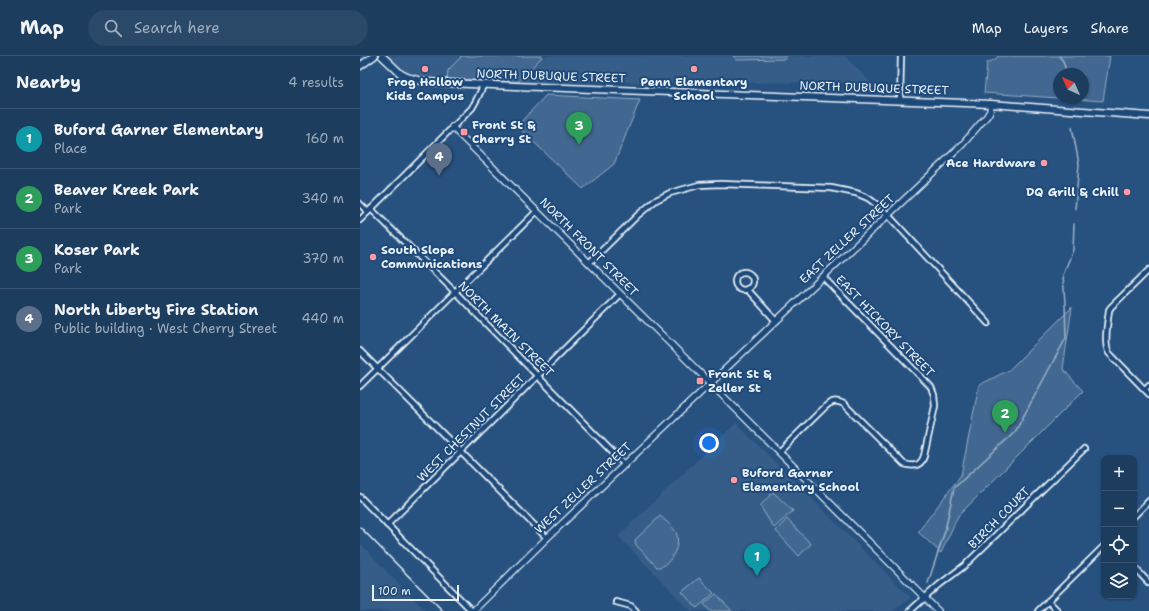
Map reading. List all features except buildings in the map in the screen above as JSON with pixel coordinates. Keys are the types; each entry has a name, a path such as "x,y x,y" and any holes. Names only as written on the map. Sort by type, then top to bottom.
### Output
{"main road":[{"path":"360,66 374,56"},
{"name":"NORTH DUBUQUE STREET","path":"382,56 397,71 407,77 425,82 540,88 991,104 1149,116"}],"street":[{"path":"900,100 901,56"},
{"path":"360,220 472,108 484,84"},
{"name":"EAST ZELLER STREET","path":"710,383 962,145 987,116 990,111 991,104"},
{"name":"NORTH FRONT STREET","path":"452,127 938,611"},
{"path":"589,263 638,215 656,200 670,193 699,185 721,184 832,188 847,190 868,198 888,215 988,323"},
{"name":"NORTH MAIN STREET","path":"360,204 370,210 455,292 625,464"},
{"path":"360,386 537,211"},
{"path":"1149,270 1109,310 1106,343 1109,353 1149,394"},
{"name":"EAST HICKORY STREET","path":"779,452 830,402 834,401 844,404 904,464 915,466 923,460 935,406 934,395 931,387 823,277"},
{"path":"747,289 776,321"},
{"name":"WEST CHESTNUT STREET","path":"387,525 620,294"},
{"path":"360,351 547,538"},
{"name":"WEST ZELLER STREET","path":"472,611 710,383"},
{"path":"1145,389 1149,385"},
{"name":"BIRCH COURT","path":"910,611 938,585 964,566 1084,449"},
{"path":"360,497 472,611"},
{"path":"1137,513 1149,502"},
{"path":"1038,611 1101,549"},
{"path":"1137,570 1149,582"},
{"path":"1048,601 1058,611"},
{"path":"616,602 631,606 636,611"}],"shaded area":[{"name":"Frog Hollow Kids Campus","path":"387,56 461,57 448,70 447,79 433,79 408,73"},
{"path":"460,56 543,56 518,82 447,79 448,70 461,57"},
{"name":"Penn Elementary School","path":"543,56 845,56 871,83 518,82"},
{"path":"733,56 786,56 785,59 737,60"},
{"path":"998,56 1110,56 1103,101 1089,100 1089,68 1053,68 1053,98 984,93 987,63 996,59"},
{"path":"546,95 640,100 614,164 583,189 517,126"},
{"path":"1072,307 1063,369 1083,391 958,516 941,553 918,532 961,475 979,385 1009,370"},
{"name":"Buford Garner Elementary School","path":"736,423 911,598 893,611 691,611 618,536"},
{"path":"773,492 793,511 774,528 760,506"},
{"path":"660,516 674,530 678,539 672,557 663,566 657,567 636,545 635,540"},
{"path":"787,519 811,544 799,556 776,531"},
{"path":"360,543 389,574 426,611 360,611"},
{"path":"699,578 714,593 697,608 682,592"},
{"path":"716,594 732,611 710,611 704,604"}],"waterway":[{"path":"1059,56 1063,61 1065,68"},
{"path":"1072,127 1079,164 1075,209"},
{"path":"928,583 945,531 954,488 1015,432 1066,338 1063,275 1073,250 1074,224"}],"railway":[{"path":"360,527 443,611"}],"place":[{"name":"Frog Hollow Kids Campus","path":"425,69"},
{"name":"Penn Elementary School","path":"694,69"},
{"name":"Front St & Cherry St","path":"464,132"},
{"name":"Koser Park","path":"579,145"},
{"name":"Ace Hardware","path":"1044,163"},
{"name":"North Liberty Fire Station","path":"439,176"},
{"name":"DQ Grill & Chill","path":"1127,192"},
{"name":"South Slope Communications","path":"373,257"},
{"name":"Front St & Zeller St","path":"700,381"},
{"name":"Beaver Kreek Park","path":"1005,433"},
{"name":"Buford Garner Elementary School","path":"734,480"},
{"name":"Buford Garner Elementary","path":"757,576"}]}
